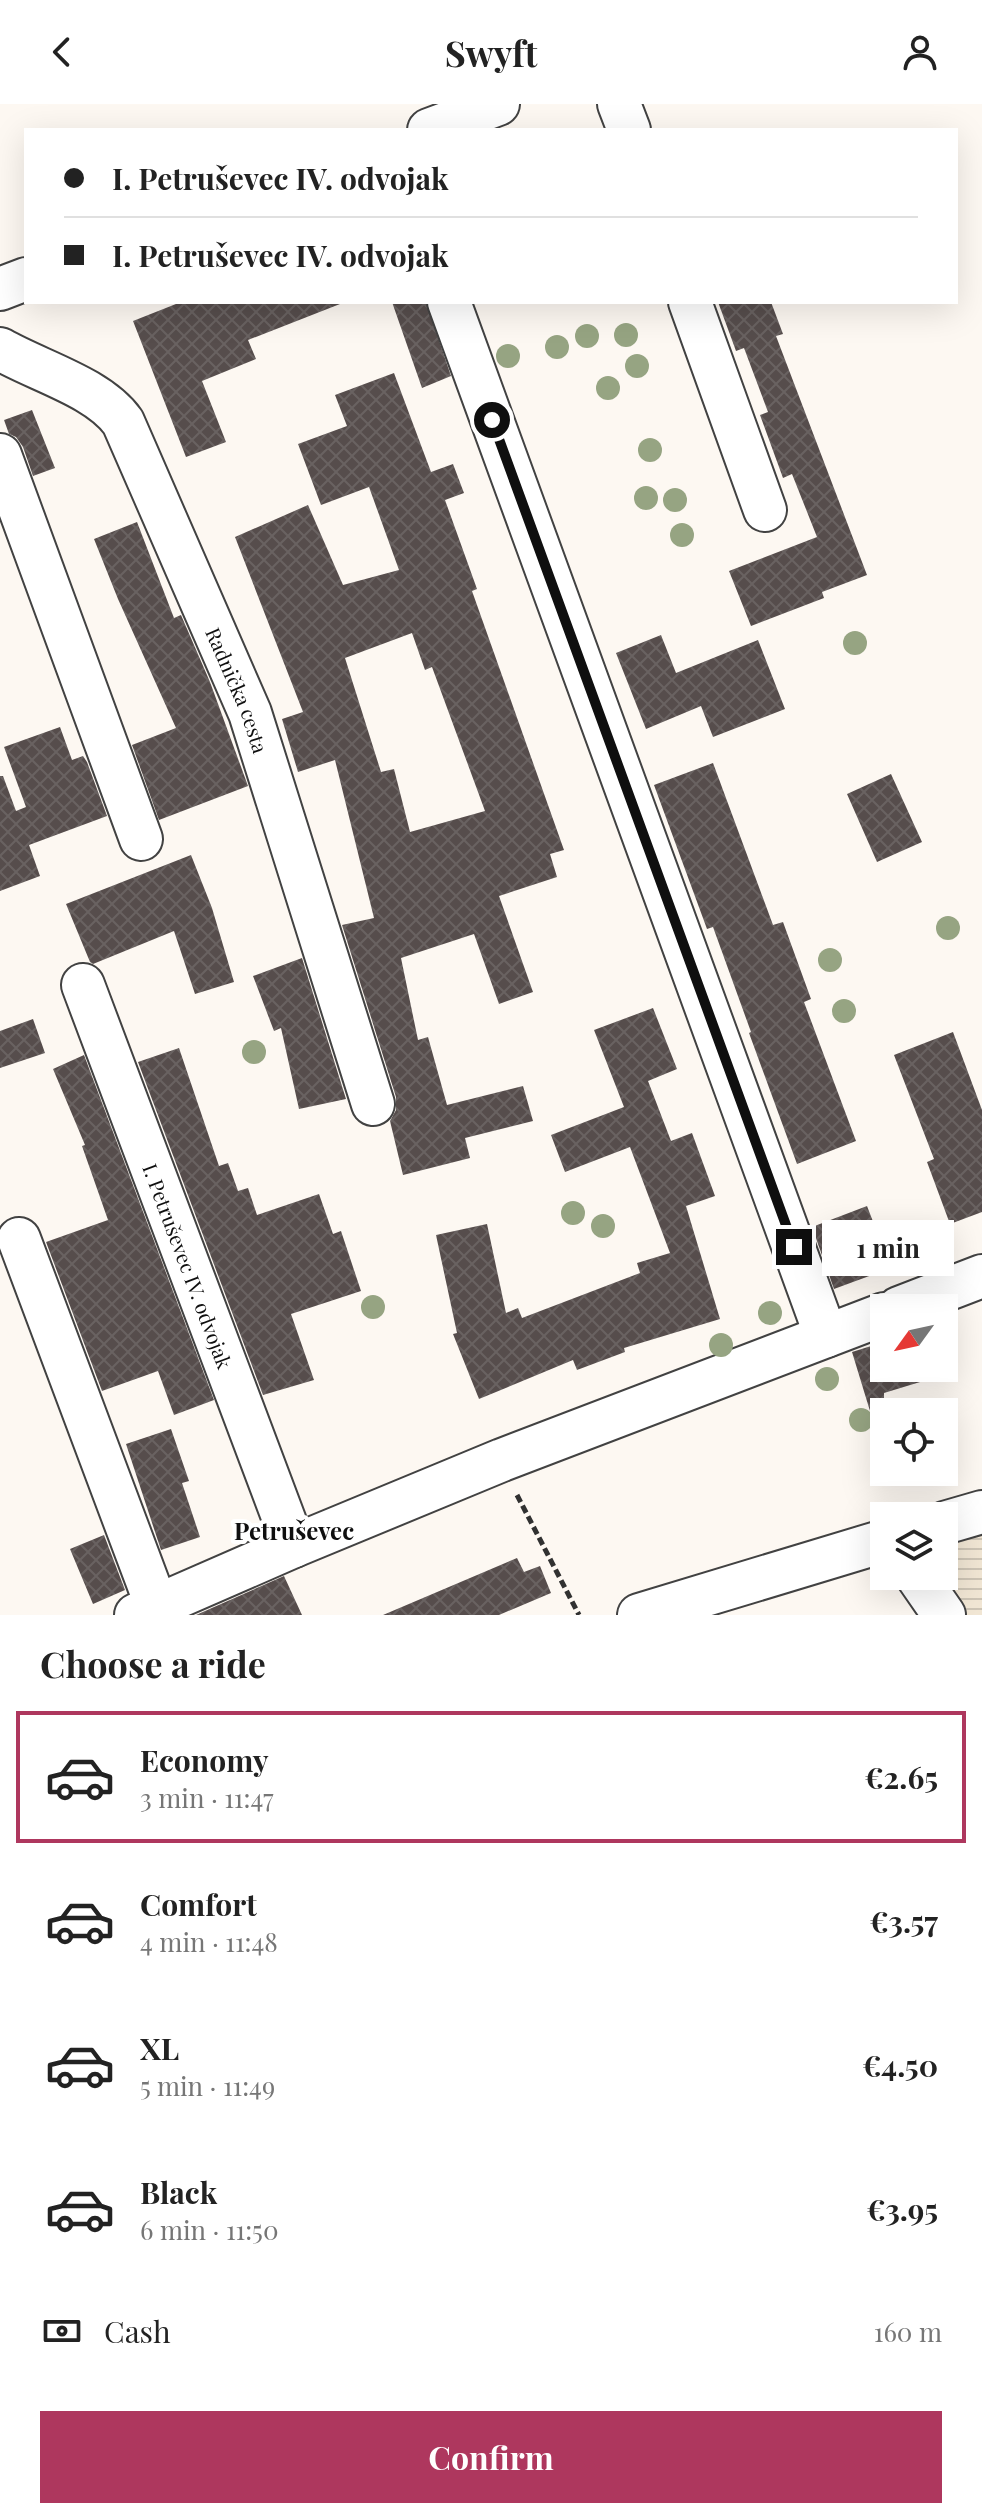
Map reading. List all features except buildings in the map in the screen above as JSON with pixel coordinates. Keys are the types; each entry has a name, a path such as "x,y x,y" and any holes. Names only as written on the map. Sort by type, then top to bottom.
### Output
{"street":[{"path":"434,128 498,104"},
{"path":"619,104 628,128"},
{"path":"0,289 24,280"},
{"path":"450,304 826,1336"},
{"path":"691,304 765,510"},
{"name":"Radnička cesta","path":"0,349 94,396 113,409 123,422 250,713 373,1104"},
{"path":"0,455 141,839"},
{"name":"I. Petruševec IV. odvojak","path":"83,985 294,1546"},
{"path":"19,1239 147,1611 502,1460 870,1319"},
{"path":"935,1294 982,1276"},
{"path":"958,1519 982,1512"},
{"path":"639,1615 870,1545"},
{"path":"927,1590 944,1615"}],"path":[{"path":"502,1460 579,1615"}],"shaded area":[{"path":"982,1522 982,1615 962,1615 944,1590 958,1590 958,1529"}],"district":[{"name":"Petruševec","path":"294,1530"}],"route":[{"path":"492,420 794,1247"}]}
